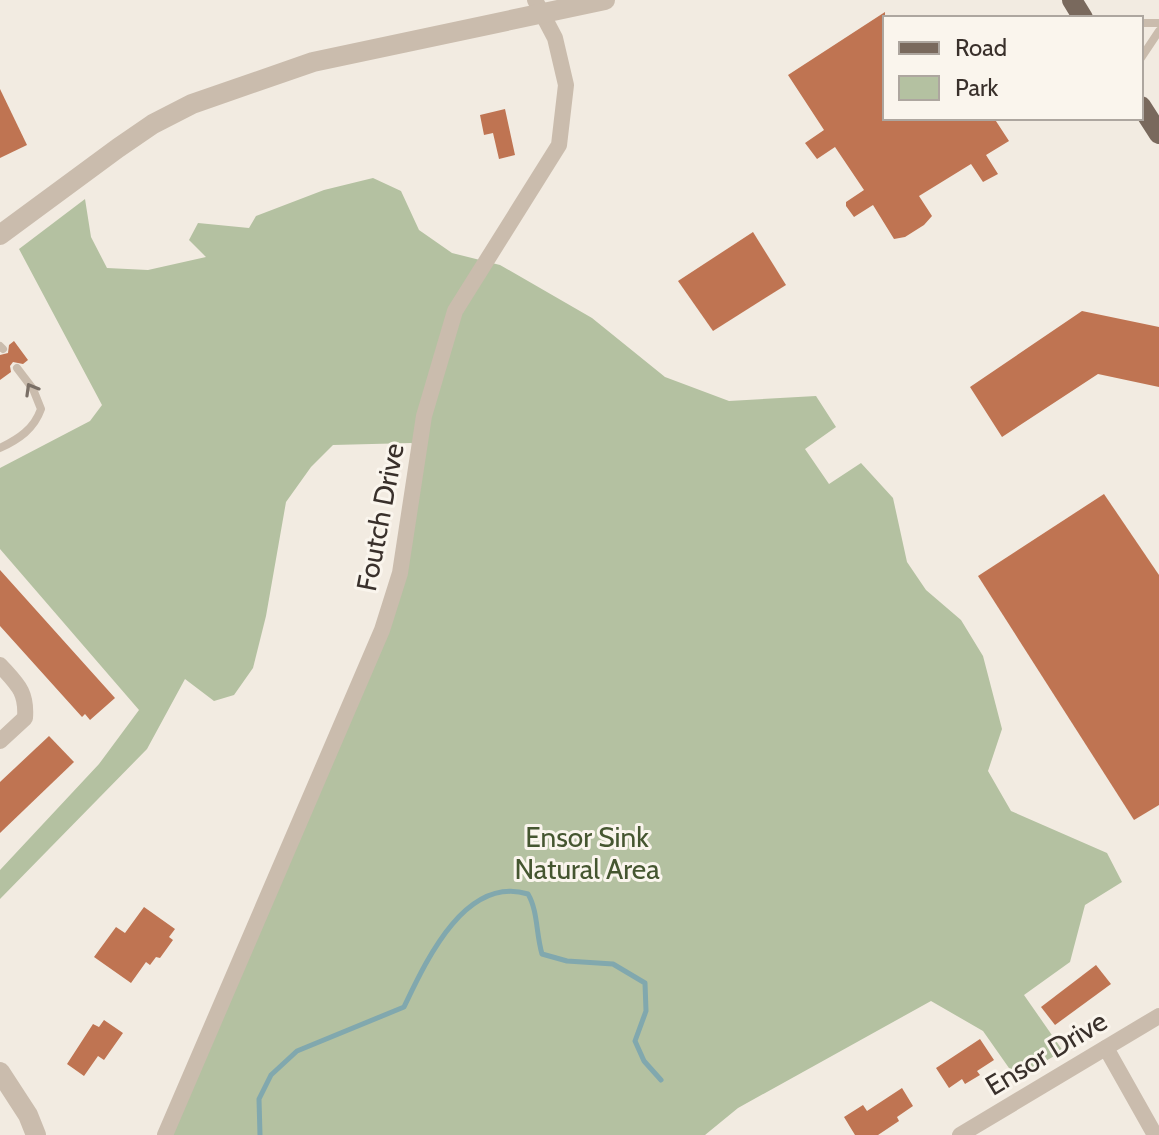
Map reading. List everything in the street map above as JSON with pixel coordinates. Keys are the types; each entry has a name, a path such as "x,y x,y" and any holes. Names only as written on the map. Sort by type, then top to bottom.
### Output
{"main road":[{"path":"1072,0 1084,16"},
{"path":"1143,109 1159,134"}],"street":[{"path":"0,235 153,124 192,104 313,62 539,7 592,2"},
{"name":"Foutch Drive","path":"165,1135 382,630 400,573 424,416 455,311 559,145 566,85 555,38 539,7"},
{"path":"0,665 19,685 26,700 25,718 0,741"},
{"name":"Ensor Drive","path":"960,1135 1159,1016"},
{"path":"1106,1048 1155,1135"},
{"path":"0,1072 28,1115 36,1135"}],"lane":[{"path":"1143,55 1159,31"},
{"path":"0,448 36,423 41,409 33,389 17,368"}],"green space":[{"name":"Ensor Sink Natural Area","path":"373,178 401,191 419,230 452,253 500,265 592,318 665,377 729,401 816,396 836,427 805,449 829,484 861,463 893,498 907,562 926,590 961,620 983,656 1002,729 988,771 1011,811 1107,853 1122,882 1085,905 1070,962 1024,995 1063,1051 1016,1078 983,1031 931,1001 738,1108 705,1135 165,1135 400,573 419,446 411,443 333,445 311,467 286,502 266,616 253,668 234,695 214,701 185,679 147,749 0,899 0,870 99,764 139,710 0,549 0,468 90,421 102,405 19,249 85,199 91,237 107,268 148,270 206,257 189,240 198,223 249,228 256,216 324,190"}],"building":[{"path":"885,12 883,120 995,120 1009,141 986,155 998,174 983,182 971,164 919,196 932,216 905,237 894,239 873,205 854,217 846,206 846,202 864,190 835,147 817,159 805,143 824,130 788,75"},
{"path":"0,89 27,145 0,158"},
{"path":"505,109 515,155 499,159 493,133 484,135 480,115"},
{"path":"753,232 786,285 713,331 678,281"},
{"path":"1082,311 1159,327 1159,387 1098,374 1002,437 970,387"},
{"path":"14,341 28,360 23,364 13,362 11,372 0,380 0,355 8,353 9,345"},
{"path":"1104,494 1159,575 1159,805 1134,820 978,576"},
{"path":"0,570 115,698 90,720 85,714 82,717 0,626"},
{"path":"49,736 74,762 0,833 0,782"},
{"path":"144,907 175,929 169,937 173,940 160,958 156,957 150,965 146,962 131,983 94,957 116,927 125,933"},
{"path":"1096,965 1111,984 1055,1025 1041,1007"},
{"path":"104,1020 123,1033 104,1060 98,1056 84,1076 67,1064 93,1024 99,1027"},
{"path":"980,1039 994,1060 977,1071 980,1075 965,1084 962,1079 949,1088 936,1068"},
{"path":"902,1088 913,1106 897,1117 899,1121 878,1135 855,1135 844,1117 863,1105 867,1111"}],"waterway":[{"path":"260,1135 259,1099 271,1075 297,1051 404,1007 436,946 451,926 467,909 485,897 505,892 528,894 534,908 542,954 567,961 613,964 645,983 646,1011 635,1041 644,1061 661,1080"}]}
